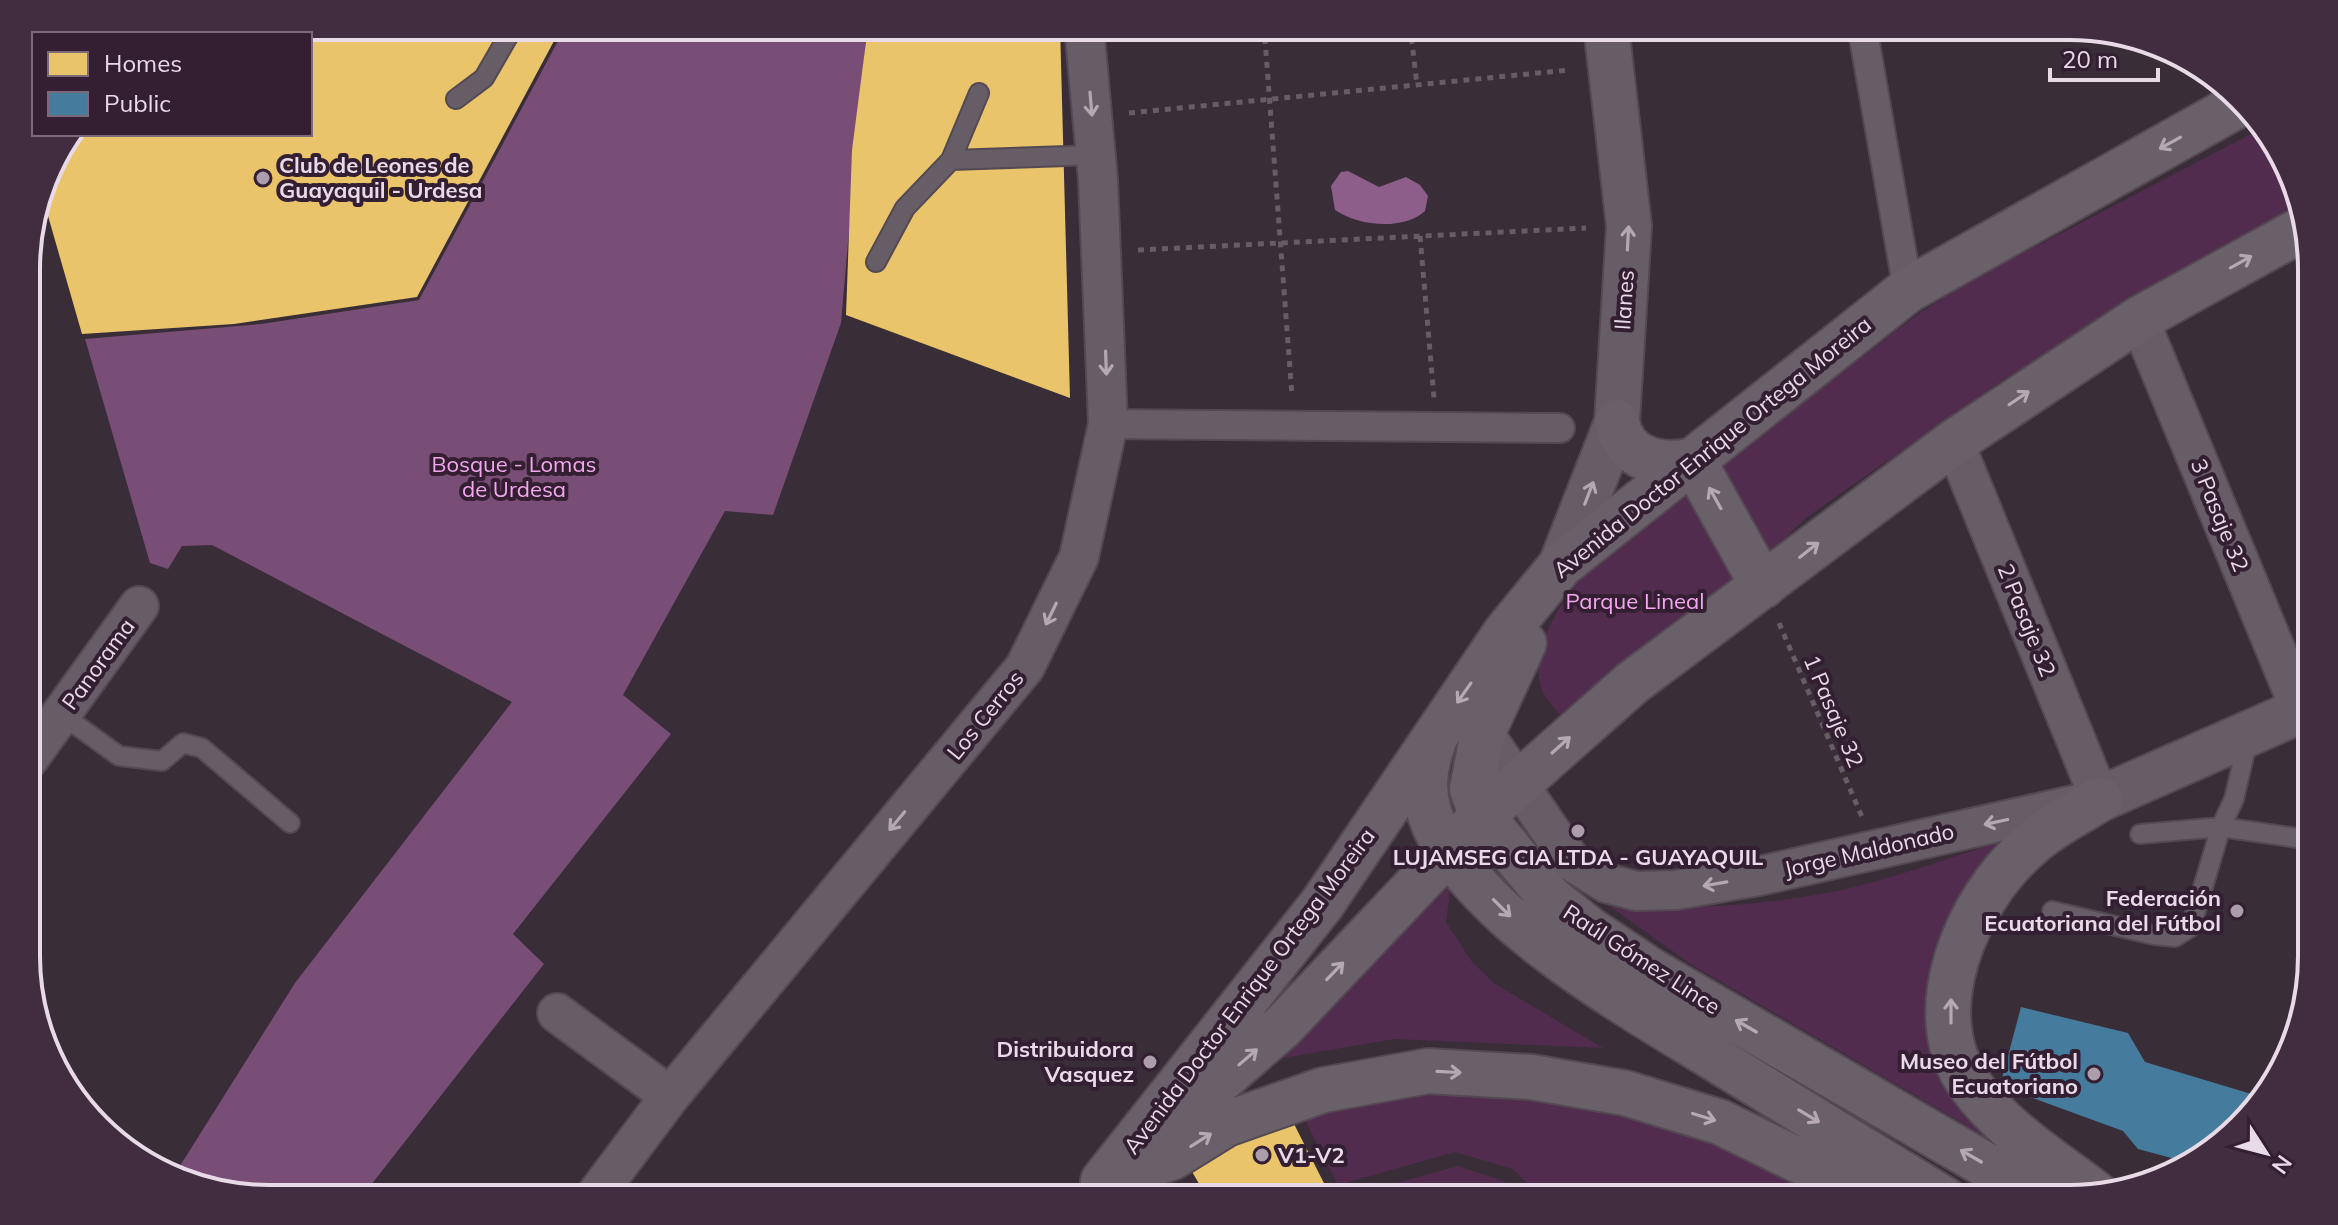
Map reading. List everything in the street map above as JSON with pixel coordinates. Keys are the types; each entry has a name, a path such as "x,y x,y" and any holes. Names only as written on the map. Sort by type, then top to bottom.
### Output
{"main road":[{"name":"Avenida Doctor Enrique Ortega Moreira","path":"1098,1185 1322,904 1407,805 1440,728 1506,632 1561,565 1908,290 2232,109"},
{"name":"Avenida Doctor Enrique Ortega Moreira","path":"1100,1185 1282,1027 1482,816 1632,683 1954,442 2139,319 2295,233"},
{"path":"1617,422 1626,444 1644,458 1667,464 1693,460 1763,586"},
{"name":"Raúl Gómez Lince","path":"1561,565 1483,732 1472,783 1482,816 1550,898 1614,946 1984,1164 2034,1185"},
{"path":"2085,1185 1998,1119 1969,1084 1956,1055 1950,1017 1952,979 1961,942 1989,891 2029,846 2100,799"},
{"path":"1407,805 1458,804 1482,816"},
{"name":"Raúl Gómez Lince","path":"1407,805 1437,831 1449,851 1523,929 1581,974 1921,1185"},
{"path":"1106,1185 1171,1158 1226,1124 1323,1090 1428,1071 1531,1077 1625,1093 1720,1122 1848,1185"}],"street":[{"name":"Los Cerros","path":"603,1185 670,1096 1025,667 1079,557 1108,424 1096,155 1085,40"},
{"name":"Ilanes","path":"1561,565 1617,422 1629,226 1608,40"},
{"path":"1864,40 1908,290"},
{"name":"3 Pasaje 32","path":"2139,319 2298,689"},
{"path":"1108,424 1560,428"},
{"name":"2 Pasaje 32","path":"1954,442 2100,799"},
{"name":"Panorama","path":"40,743 139,606"},
{"name":"Jorge Maldonado","path":"1483,732 1571,861 1606,883 1636,891 1676,890 1719,883 2100,799 2298,712"},
{"path":"557,1013 670,1096"}],"lane":[{"path":"456,99 484,78 506,40"},
{"path":"876,262 905,208 951,160 979,93"},
{"path":"951,160 1096,155"},
{"path":"61,714 119,756 162,761 183,743 202,748 290,823"},
{"path":"2052,911 2175,937 2191,927 2221,827 2234,799 2249,734"},
{"path":"2140,834 2221,827 2298,838"}],"path":[{"path":"1265,40 1294,425"},
{"path":"1412,40 1417,85"},
{"path":"1092,117 1569,70"},
{"path":"1101,252 1586,228"},
{"path":"1420,236 1436,427"},
{"name":"1 Pasaje 32","path":"1763,586 1875,848"}],"green space":[{"name":"Bosque - Lomas de Urdesa","path":"558,40 866,40 841,323 773,515 725,511 623,695 671,734 513,934 544,964 371,1185 269,1185 210,1177 180,1166 295,983 512,702 212,545 182,546 168,569 150,563 85,339 261,324 419,300"},
{"name":"Parque Lineal","path":"2252,133 2281,181 2290,208 2003,380 1807,517 1724,598 1595,703 1559,714 1541,687 1538,671 1540,655 1560,608 1590,568 1914,317 1966,283"},
{"path":"2030,831 1936,972 2034,1172 1961,1122 1692,965 1611,907 1715,906 1817,895 1902,874"},
{"path":"1453,869 1446,922 1472,962 1495,984 1603,1048 1394,1039 1265,1061"},
{"path":"1420,1089 1547,1095 1748,1152 1813,1185 1528,1185 1513,1169 1455,1152 1338,1185 1303,1116"},
{"path":"1458,1166 1507,1185 1390,1185"}],"shaded area":[{"path":"1348,171 1379,187 1406,177 1420,185 1428,196 1425,211 1405,222 1380,224 1356,220 1335,210 1331,186 1341,172"}],"building: Homes":[{"name":"Club de Leones de Guayaquil - Urdesa","path":"312,40 555,40 417,297 234,324 82,334 47,213 57,181 83,136 312,136"},
{"path":"866,40 1060,40 1070,398 846,315 852,150"},
{"name":"V1-V2","path":"1293,1122 1325,1185 1200,1185 1191,1170 1239,1139"}],"building: Public":[{"name":"Museo del Fútbol Ecuatoriano","path":"2021,1007 2128,1033 2145,1062 2251,1094 2235,1113 2226,1113 2226,1122 2220,1128 2174,1159 2138,1149 2123,1131 2000,1086"}],"place":[{"name":"Club de Leones de Guayaquil - Urdesa","path":"263,178"},
{"name":"LUJAMSEG CIA LTDA - GUAYAQUIL","path":"1578,831"},
{"name":"Federación Ecuatoriana del Fútbol","path":"2237,911"},
{"name":"Distribuidora Vasquez","path":"1150,1062"},
{"name":"Museo del Fútbol Ecuatoriano","path":"2094,1074"},
{"name":"V1-V2","path":"1262,1155"}]}
